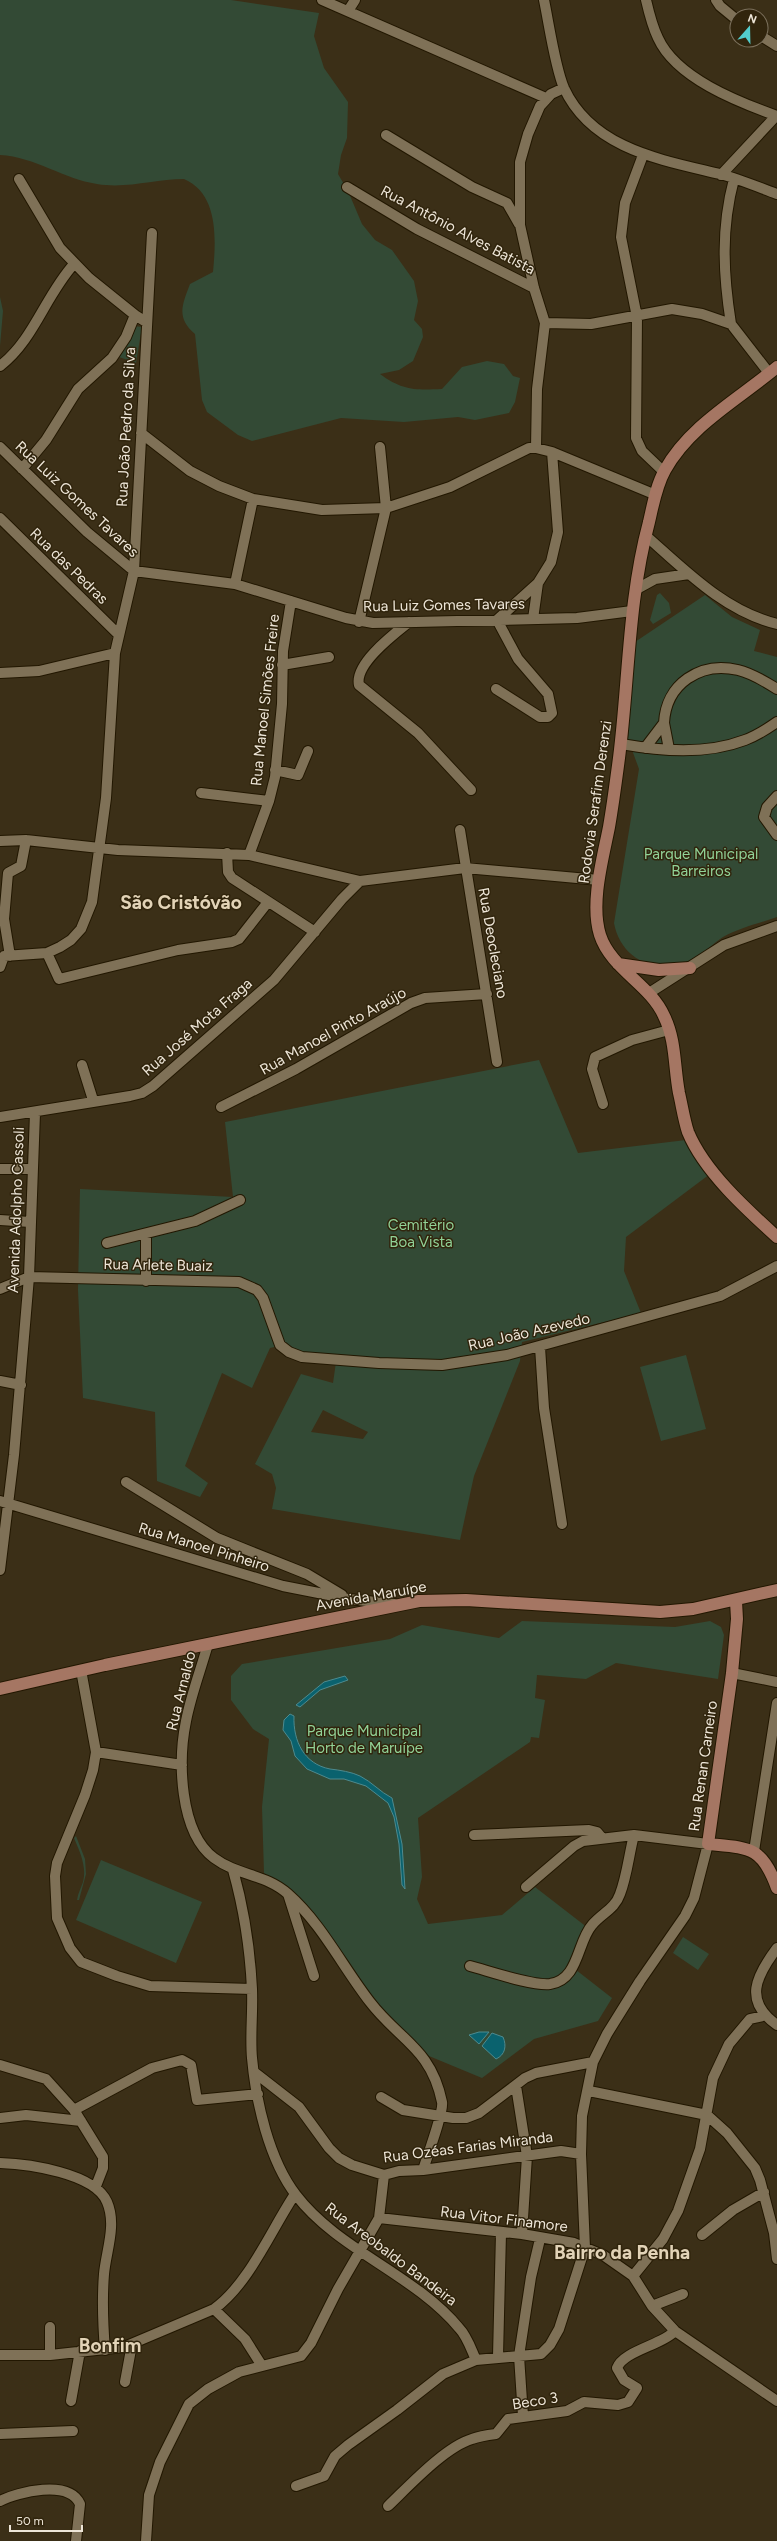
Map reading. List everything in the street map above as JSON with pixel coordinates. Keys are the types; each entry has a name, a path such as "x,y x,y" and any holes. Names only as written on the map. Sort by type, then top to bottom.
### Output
{"main road":[{"name":"Rodovia Serafim Derenzi","path":"773,370 705,424 677,452 664,472 656,495 645,535 634,590 621,744 599,880 598,926 605,944 618,964 649,993 664,1015 669,1030 688,1131 702,1158 756,1218 777,1237"},
{"path":"618,964 659,970 690,968"},
{"name":"Avenida Maruípe","path":"0,1689 81,1670 396,1604 435,1600 466,1600 660,1612 693,1609 736,1601 777,1590"},
{"name":"Rua Renan Carneiro","path":"708,1844 732,1672 737,1619 736,1601"},
{"path":"708,1844 754,1851 766,1863 777,1888"}],"street":[{"path":"322,0 546,98"},
{"path":"348,11 355,0"},
{"path":"544,0 564,88 588,121 605,136 643,155 721,175 777,195"},
{"path":"646,0 658,39 679,66 707,85 777,116 721,175"},
{"path":"716,0 720,6 729,13"},
{"path":"536,448 537,389 545,323 534,288 520,226 520,162 530,128 546,98 564,88"},
{"path":"386,135 472,187 507,203 520,226"},
{"path":"643,155 625,203 622,237 636,317 636,438 642,451 664,472"},
{"path":"19,179 49,232 74,264 135,315 146,322"},
{"path":"731,324 723,264 723,243 726,217 734,179"},
{"name":"Rua Antônio Alves Batista","path":"347,187 417,229 534,288"},
{"name":"Rua João Pedro da Silva","path":"101,849 115,653 134,571 146,322 152,233"},
{"path":"0,366 24,343 56,286 74,264"},
{"path":"545,323 591,324 636,317 672,309 684,310 731,324 773,370"},
{"path":"22,469 46,440 78,389 116,353 135,315"},
{"path":"141,433 190,471 219,486 253,499 322,510 386,508 450,487 517,452 536,448 552,452 656,495"},
{"name":"Rua Luiz Gomes Tavares","path":"0,447 87,532 134,571 235,584 359,622 577,618 632,611"},
{"path":"359,622 386,508 380,447"},
{"path":"496,689 540,717 548,717 552,713 552,706 548,694 518,659 497,620 538,583 551,562 558,532 552,452"},
{"path":"235,584 253,499"},
{"name":"Rua das Pedras","path":"0,518 119,635"},
{"path":"645,535 689,574 730,604 751,616 777,624"},
{"path":"634,590 659,577 689,574"},
{"path":"533,619 538,583"},
{"name":"Rua Manoel Simões Freire","path":"249,856 269,801 275,770 282,704 282,665 291,601"},
{"path":"409,622 372,655 359,677 359,685 418,733 470,790"},
{"path":"0,673 39,671 115,653"},
{"path":"282,665 329,657"},
{"path":"669,749 664,723 665,708 671,694 681,681 696,672 715,669 738,670 777,689"},
{"path":"621,744 645,748 669,749 720,748 752,738 777,722"},
{"path":"645,748 664,723"},
{"path":"275,770 298,775 308,751"},
{"name":"Rua Manoel Simões Freire","path":"201,793 269,801"},
{"path":"777,796 767,807 764,817 777,836"},
{"name":"Rua Deocleciano","path":"460,830 497,1062"},
{"path":"0,841 26,840 101,849 226,853 249,856 360,881 465,868 599,880"},
{"path":"0,967 4,956 4,919 8,873 21,866 26,840"},
{"path":"4,956 47,953 71,940 88,915 101,849"},
{"path":"226,853 229,875 315,932"},
{"name":"Rua José Mota Fraga","path":"0,1118 35,1113 93,1100 130,1096 142,1093 153,1086 274,980 332,910 360,881"},
{"path":"47,953 59,979 178,950 236,941 268,902"},
{"path":"649,993 724,945 777,926"},
{"name":"Rua Manoel Pinto Araújo","path":"221,1107 296,1069 411,1003 433,997 487,994"},
{"path":"603,1104 592,1069 595,1057 632,1040 669,1030"},
{"path":"82,1065 93,1100"},
{"name":"Avenida Adolpho Cassoli","path":"0,1570 4,1502 21,1385 29,1276 35,1113"},
{"path":"0,1169 33,1169"},
{"path":"108,1243 195,1221 240,1200"},
{"path":"0,1220 30,1222"},
{"path":"146,1234 146,1280"},
{"name":"Rua João Azevedo","path":"280,1345 289,1352 302,1357 379,1363 442,1365 468,1363 540,1347 720,1296 777,1266"},
{"name":"Rua Arlete Buaiz","path":"0,1288 29,1276 224,1281 248,1285 263,1298 280,1345"},
{"path":"540,1347 544,1408 562,1524"},
{"path":"0,1381 21,1385"},
{"path":"126,1482 217,1538 307,1574 349,1599"},
{"name":"Rua Manoel Pinheiro","path":"4,1502 283,1586 349,1599 396,1604"},
{"name":"Rua Arnaldo","path":"208,1644 185,1722 182,1765 186,1807 195,1837 212,1857 233,1870 264,1879 288,1893 320,1930 371,2003 412,2043 424,2059 434,2075 443,2104 423,2170"},
{"path":"81,1670 96,1752 86,1795 57,1863 55,1876 57,1918 70,1948 81,1962 117,1976 150,1986 252,1989"},
{"path":"732,1672 777,1682"},
{"path":"754,1851 777,1703"},
{"path":"96,1752 182,1765"},
{"path":"474,1835 589,1830 597,1832 602,1838"},
{"path":"470,1966 537,1983 550,1984 564,1977 572,1968 592,1924 616,1904 621,1893 634,1834"},
{"path":"296,2486 324,2476 335,2456 360,2435 398,2410 443,2374 476,2360 498,2356 541,2354 550,2345 559,2329 585,2248 581,2154 582,2116 589,2091 593,2062 607,2034 685,1916 694,1898 708,1844 634,1834 583,1841 574,1846 526,1887"},
{"name":"Rua Areobaldo Bandeira","path":"233,1870 245,1923 252,1989 254,2072 270,2144 295,2194 328,2228 362,2251 444,2312 460,2329 476,2360"},
{"path":"288,1893 314,1976"},
{"path":"777,1948 758,1978 756,1997 763,2016 777,2025"},
{"path":"633,2276 663,2239 678,2211 700,2149 713,2078 729,2044 750,2019 763,2016"},
{"path":"74,2110 152,2068 182,2060 191,2065 197,2100 258,2094"},
{"path":"381,2096 403,2110 439,2117 466,2118 479,2113 536,2073 593,2062"},
{"path":"0,2065 46,2079 74,2110 103,2157 103,2168 96,2186"},
{"name":"Rua Ozéas Farias Miranda","path":"254,2072 299,2107 328,2148 340,2158 352,2165 384,2175 399,2171 423,2170 561,2151 581,2154"},
{"path":"516,2086 527,2156 522,2234"},
{"path":"589,2091 707,2115 727,2132 754,2168 764,2192 774,2233 777,2259"},
{"path":"0,2118 26,2115 81,2121"},
{"path":"0,2163 38,2168 69,2176 96,2186 107,2202 111,2230 104,2274 104,2350"},
{"path":"146,2541 149,2495 160,2462 189,2404 208,2389 227,2378 262,2366 301,2356 311,2343 338,2289 382,2218 384,2175"},
{"path":"702,2235 733,2210 764,2192"},
{"path":"0,2355 50,2354 104,2350 132,2344 214,2309 230,2296 240,2284 295,2194"},
{"name":"Rua Vitor Finamore","path":"382,2218 501,2233 522,2234 574,2243 612,2260 633,2276 652,2306 675,2331 777,2401"},
{"path":"498,2356 501,2233"},
{"path":"523,2416 519,2356 531,2276 540,2238"},
{"path":"652,2306 683,2294"},
{"path":"214,2309 245,2339 262,2366"},
{"path":"50,2327 50,2354"},
{"name":"Beco 3","path":"388,2506 434,2464 460,2444 472,2439 496,2434 508,2419 567,2411 584,2402 618,2405 628,2402 637,2388 624,2380 617,2368 618,2365 626,2358 667,2339 675,2331"},
{"path":"125,2382 132,2344"},
{"path":"70,2401 80,2351"},
{"path":"0,2434 73,2431"},
{"path":"0,2501 26,2492 45,2489 72,2495 80,2504 76,2541"}],"green space":[{"path":"0,0 231,0 319,13 314,36 324,68 348,102 347,138 341,155 338,174 348,191 362,224 375,240 392,250 414,281 418,301 414,320 422,329 423,337 413,361 399,370 380,374 396,384 410,388 442,389 462,367 487,361 504,364 513,376 520,378 515,402 509,413 475,420 458,417 404,422 341,418 252,441 238,435 207,412 202,400 195,334 185,322 182,311 190,284 213,272 215,246 213,219 204,195 195,186 184,179 173,179 130,185 97,184 73,178 25,160 0,155"},
{"path":"0,297 3,311 0,346"},
{"path":"134,326 142,327 136,363 119,357"},
{"path":"660,593 669,603 671,613 653,624 650,620 657,595"},
{"name":"Parque Municipal Barreiros","path":"705,595 732,617 760,630 754,651 777,657 777,917 729,934 719,939 700,955 683,963 670,966 657,966 634,956 625,948 618,937 614,923 639,769 628,739 635,642"},
{"name":"Cemitério Boa Vista","path":"539,1060 578,1153 686,1140 710,1174 626,1237 624,1271 641,1313 522,1342 520,1361 474,1476 460,1540 272,1509 276,1488 272,1474 255,1464 301,1374 333,1383 337,1355 300,1352 287,1344 270,1348 252,1388 222,1373 185,1466 208,1483 200,1497 157,1481 155,1412 83,1398 78,1290 80,1189 233,1197 225,1122","holes":["323,1410 368,1432 363,1439 311,1432"]},
{"path":"686,1355 706,1429 661,1441 640,1367"},
{"name":"Parque Municipal Horto de Maruípe","path":"522,1621 675,1627 710,1621 721,1627 724,1635 718,1679 616,1663 586,1679 537,1675 535,1698 545,1700 539,1738 531,1737 530,1742 418,1818 422,1877 417,1899 428,1924 502,1915 535,1887 588,1928 571,1966 612,1998 598,2021 534,2039 482,2078 429,2056 374,2003 277,1881 264,1873 262,1807 269,1739 253,1729 231,1700 231,1676 242,1664 390,1639 422,1625 499,1638"},
{"path":"76,1836 85,1859 86,1874 79,1900 77,1900 83,1882 84,1871 82,1860 74,1838"},
{"path":"101,1860 202,1902 176,1963 76,1920"},
{"path":"683,1937 709,1954 698,1970 673,1953"}],"water":[{"path":"345,1676 348,1680 320,1690 300,1707 296,1705 324,1682"},
{"path":"290,1714 294,1716 294,1725 298,1742 307,1757 313,1762 330,1769 349,1772 360,1776 392,1798 402,1844 405,1889 402,1885 399,1844 394,1817 388,1803 366,1786 344,1779 330,1779 307,1769 295,1756 291,1741 283,1730 284,1720"},
{"path":"479,2032 489,2032 479,2044 469,2035"},
{"path":"492,2033 503,2037 505,2044 503,2053 496,2059 482,2046"}],"district":[{"name":"São Cristóvão","path":"181,902"},
{"name":"Bairro da Penha","path":"622,2252"},
{"name":"Bonfim","path":"110,2345"}]}
